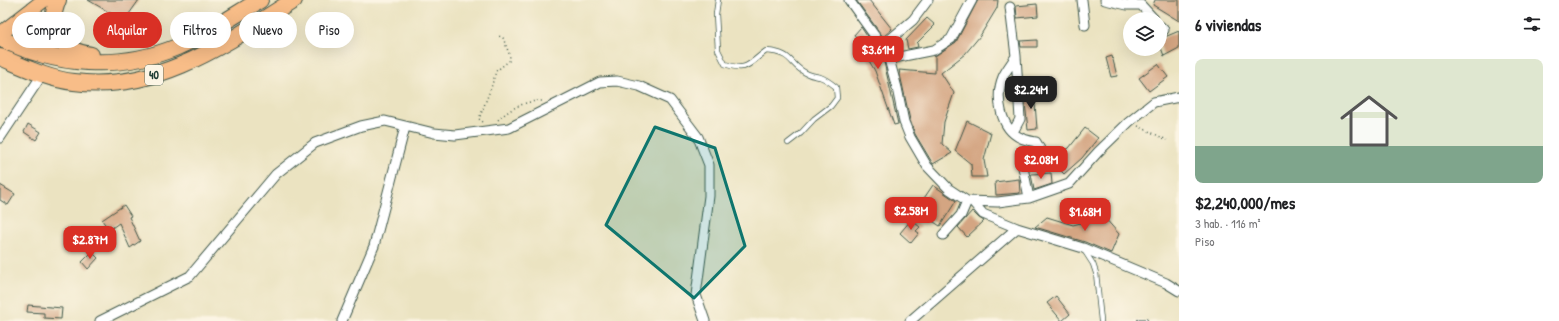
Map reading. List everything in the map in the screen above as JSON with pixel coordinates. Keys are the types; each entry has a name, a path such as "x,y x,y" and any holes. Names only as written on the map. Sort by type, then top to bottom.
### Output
{"highway":[{"path":"58,0 53,14 53,24 59,39 68,48 77,53 128,61"},
{"name":"40","path":"6,41 40,54 69,61 99,63 128,61 145,58 177,47 198,37 260,0"},
{"name":"40","path":"0,57 42,74 74,82 95,83 136,79 160,74 196,60 230,41 294,0"}],"main road":[{"path":"0,34 41,2"}],"street":[{"path":"849,0 882,46 889,60 898,88 904,122 910,137 927,166 949,189 970,201 983,214 1017,228 1083,248 1166,283 1179,291"},
{"path":"882,46 912,20 928,0"},
{"path":"889,60 934,50 951,39 972,0"},
{"path":"1082,0 1085,25"},
{"path":"1105,0 1127,5 1142,2 1149,12"},
{"path":"1010,7 1016,56 1020,120 1013,132"},
{"path":"1016,56 1003,77 999,95 999,110 1013,132 1019,138 1038,143 1040,149 1038,152 1025,158 1022,162 1029,198"},
{"path":"0,138 42,74"},
{"path":"100,321 190,276 276,174 315,143 360,126 385,121 434,133 455,135 509,128 600,82 617,81 639,86 670,100 698,137 709,165 709,196 696,295 705,321"},
{"path":"970,201 998,202 1029,198 1069,184 1098,152 1129,122 1154,102 1179,97"},
{"path":"342,321 374,246 405,127"},
{"path":"943,235 961,215 970,201"},
{"path":"910,321 1017,228"}],"lane":[{"path":"718,0 716,14 718,50 725,64 739,69 750,65 766,50 780,52 790,58 799,68 809,75 825,79 836,87 837,98 831,106 814,118 801,133 788,143"},
{"path":"1083,248 1093,264 1096,274 1101,321"},
{"path":"1140,321 1145,321"}],"path":[{"path":"488,123 484,123 479,119 482,109 496,71 509,61 510,56 504,38 499,36"},
{"path":"498,121 505,113 522,103 536,100 558,102"},
{"path":"1129,122 1167,140"}],"highlighted area":[{"path":"655,127 715,148 745,246 694,298 606,225"}],"building":[{"path":"88,0 139,0 130,12 109,12"},
{"path":"856,0 869,0 892,29 883,37"},
{"path":"978,0 998,0 997,8 980,36 965,54 941,73 954,93 944,122 942,144 952,153 933,164 915,134 910,120 899,70 935,73 935,56 956,42"},
{"path":"1155,0 1179,0 1179,21 1167,14 1167,12 1153,5"},
{"path":"1037,4 1038,16 1017,18 1016,6"},
{"path":"927,18 935,25 917,43 918,47 908,49 906,40"},
{"path":"861,27 884,62 898,124 894,125 875,71 854,35"},
{"path":"1179,31 1179,48 1167,54 1167,36"},
{"path":"1037,40 1037,47 1021,47 1020,41"},
{"path":"1112,56 1117,76 1111,77 1106,58"},
{"path":"1158,64 1168,77 1149,91 1139,78"},
{"path":"1034,90 1037,129 1028,130 1024,92"},
{"path":"967,121 991,133 984,160 987,177 972,177 971,164 955,151"},
{"path":"28,124 41,132 36,140 24,132"},
{"path":"1085,128 1098,138 1082,158 1064,174 1056,166 1064,157 1061,154 1069,148"},
{"path":"1051,173 1052,184 1034,190 1031,174"},
{"path":"1019,179 1020,193 996,195 995,182"},
{"path":"0,185 15,194 8,205 0,200"},
{"path":"933,185 956,201 940,226 916,210"},
{"path":"124,205 131,216 129,217 140,241 130,248 119,223 109,230 102,220"},
{"path":"972,211 984,221 967,237 958,227"},
{"path":"1047,217 1073,225 1104,217 1119,234 1111,253 1085,242 1035,227"},
{"path":"911,220 920,227 916,231 919,233 911,243 900,233"},
{"path":"92,252 98,258 88,269 82,262"},
{"path":"1056,296 1070,314 1062,321 1047,303"},
{"path":"28,305 62,308 61,319 44,318 44,313 27,312"}]}
